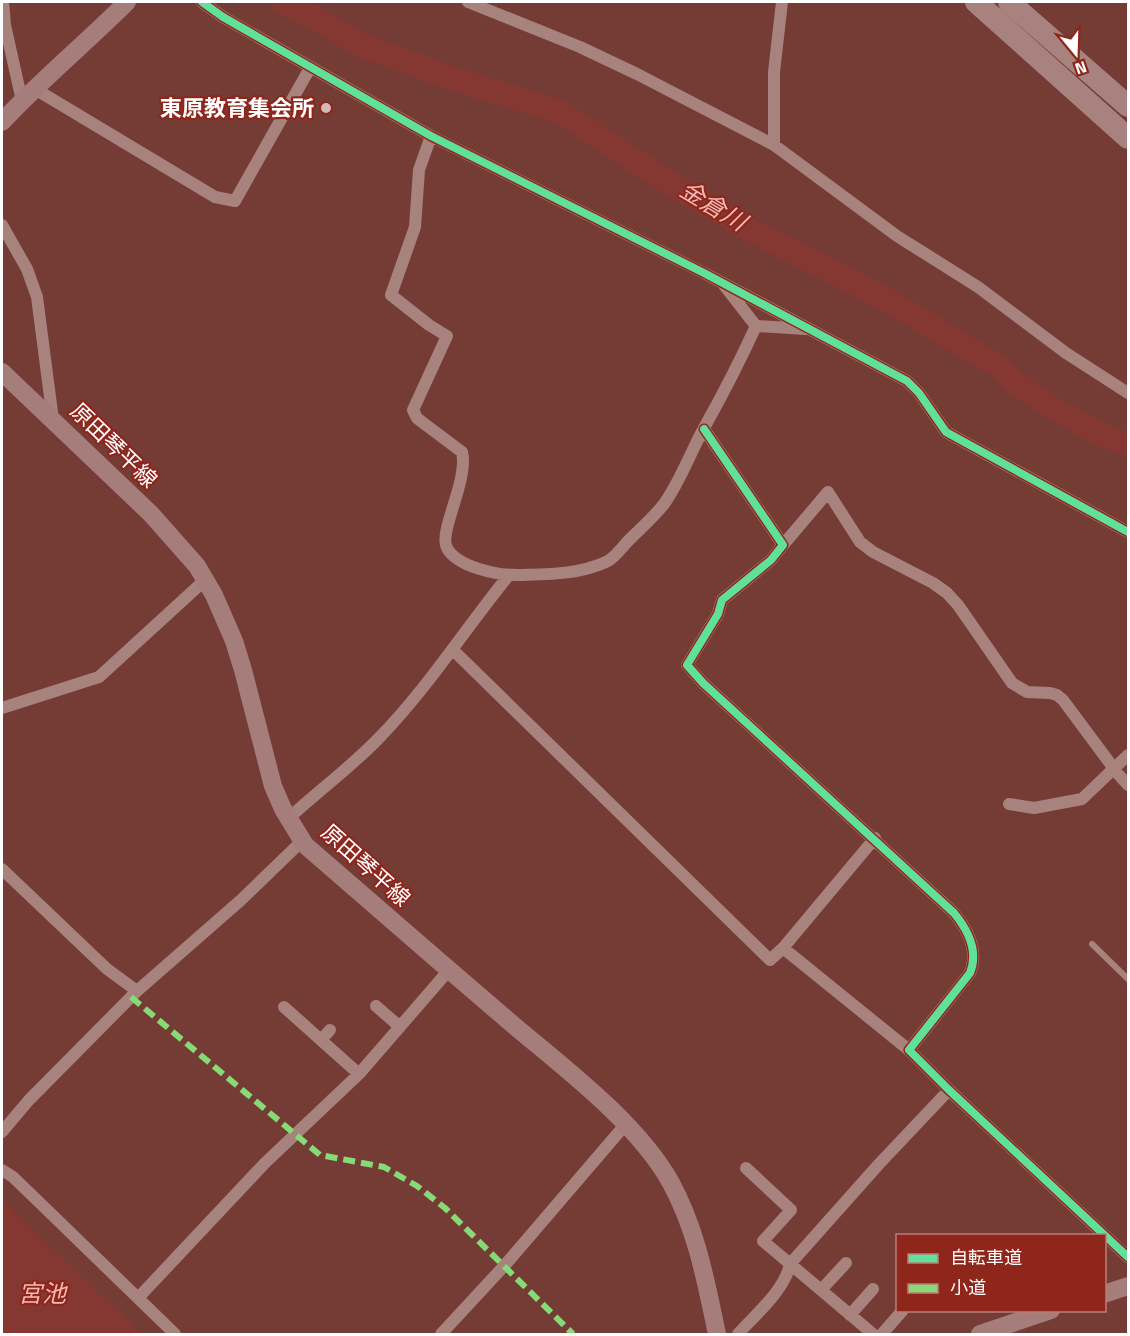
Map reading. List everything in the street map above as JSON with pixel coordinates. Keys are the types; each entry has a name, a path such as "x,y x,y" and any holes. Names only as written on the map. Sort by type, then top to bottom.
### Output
{"highway":[{"path":"976,2 1128,138"},
{"path":"1009,2 1128,106"}],"main road":[{"path":"2,122 127,2"},
{"name":"原田琴平線","path":"2,372 151,514 197,566 214,595 234,641 273,786 288,818 302,840 449,970 604,1102 654,1157 690,1220 702,1262 717,1335"},
{"path":"1106,1293 1128,1286"},
{"path":"980,1335 1048,1312"}],"street":[{"path":"3,2 5,26 28,95 214,197 235,201 310,68"},
{"path":"202,2 223,17 310,68 431,136 721,282 907,381 919,393 946,432 1128,532"},
{"path":"468,2 580,47 774,145 897,236 978,287 1066,353 1128,393"},
{"path":"774,145 774,72 782,2"},
{"path":"431,136 419,170 415,227 391,295 447,336 413,410 417,418 462,452 465,463 444,539 447,550 477,570 509,575 563,574 587,570 609,561 662,506 682,476 704,429 736,371 756,326"},
{"path":"2,225 27,269 37,297 52,420"},
{"path":"721,282 756,326 810,329"},
{"path":"704,429 783,545"},
{"path":"909,1050 970,973 974,955 965,926 875,838 712,691 687,665 718,614 722,600 771,560 828,492 860,542 873,552 947,592 1012,683 1027,692 1057,695 1128,785"},
{"path":"288,818 377,740 453,650 484,605 509,575"},
{"path":"2,708 99,677 205,580"},
{"path":"453,650 770,960 783,948 875,838"},
{"path":"1009,804 1034,808 1082,799 1128,755"},
{"path":"2,1132 29,1100 137,991 241,900 302,840"},
{"path":"2,869 107,969 137,991"},
{"path":"783,948 909,1050 1103,1234"},
{"path":"138,1298 265,1163 359,1074 449,970"},
{"path":"376,1006 400,1027"},
{"path":"284,1007 359,1074"},
{"path":"321,1040 330,1030"},
{"path":"738,1335 782,1284 788,1274 790,1264 949,1090"},
{"path":"441,1335 505,1265 625,1125"},
{"path":"746,1168 791,1210 763,1241 873,1335"},
{"path":"2,1170 41,1204 175,1335"},
{"path":"1106,1236 1128,1257"},
{"path":"821,1290 846,1263"},
{"path":"850,1315 873,1289"},
{"path":"882,1335 902,1312"}],"lane":[{"path":"1092,944 1128,978"}],"water":[{"name":"宮池","path":"2,1200 141,1334 2,1334"}],"waterway":[{"name":"金倉川","path":"282,2 308,14 363,46 457,80 561,112 663,179 741,225 882,297 998,366 1017,384 1055,409 1102,435 1128,444"}],"marked path":[{"path":"131,997 320,1155 384,1167 417,1186 445,1208 573,1334"}],"cycle path":[{"path":"202,2 223,17 431,136 704,273 907,381 919,393 946,432 1128,532"},
{"path":"704,429 783,545 771,560 722,600 718,614 687,665 703,683 954,913 971,941 973,957 970,973 909,1050 1103,1234"},
{"path":"1106,1236 1128,1257"}],"place":[{"name":"東原教育集会所","path":"326,108"}]}
